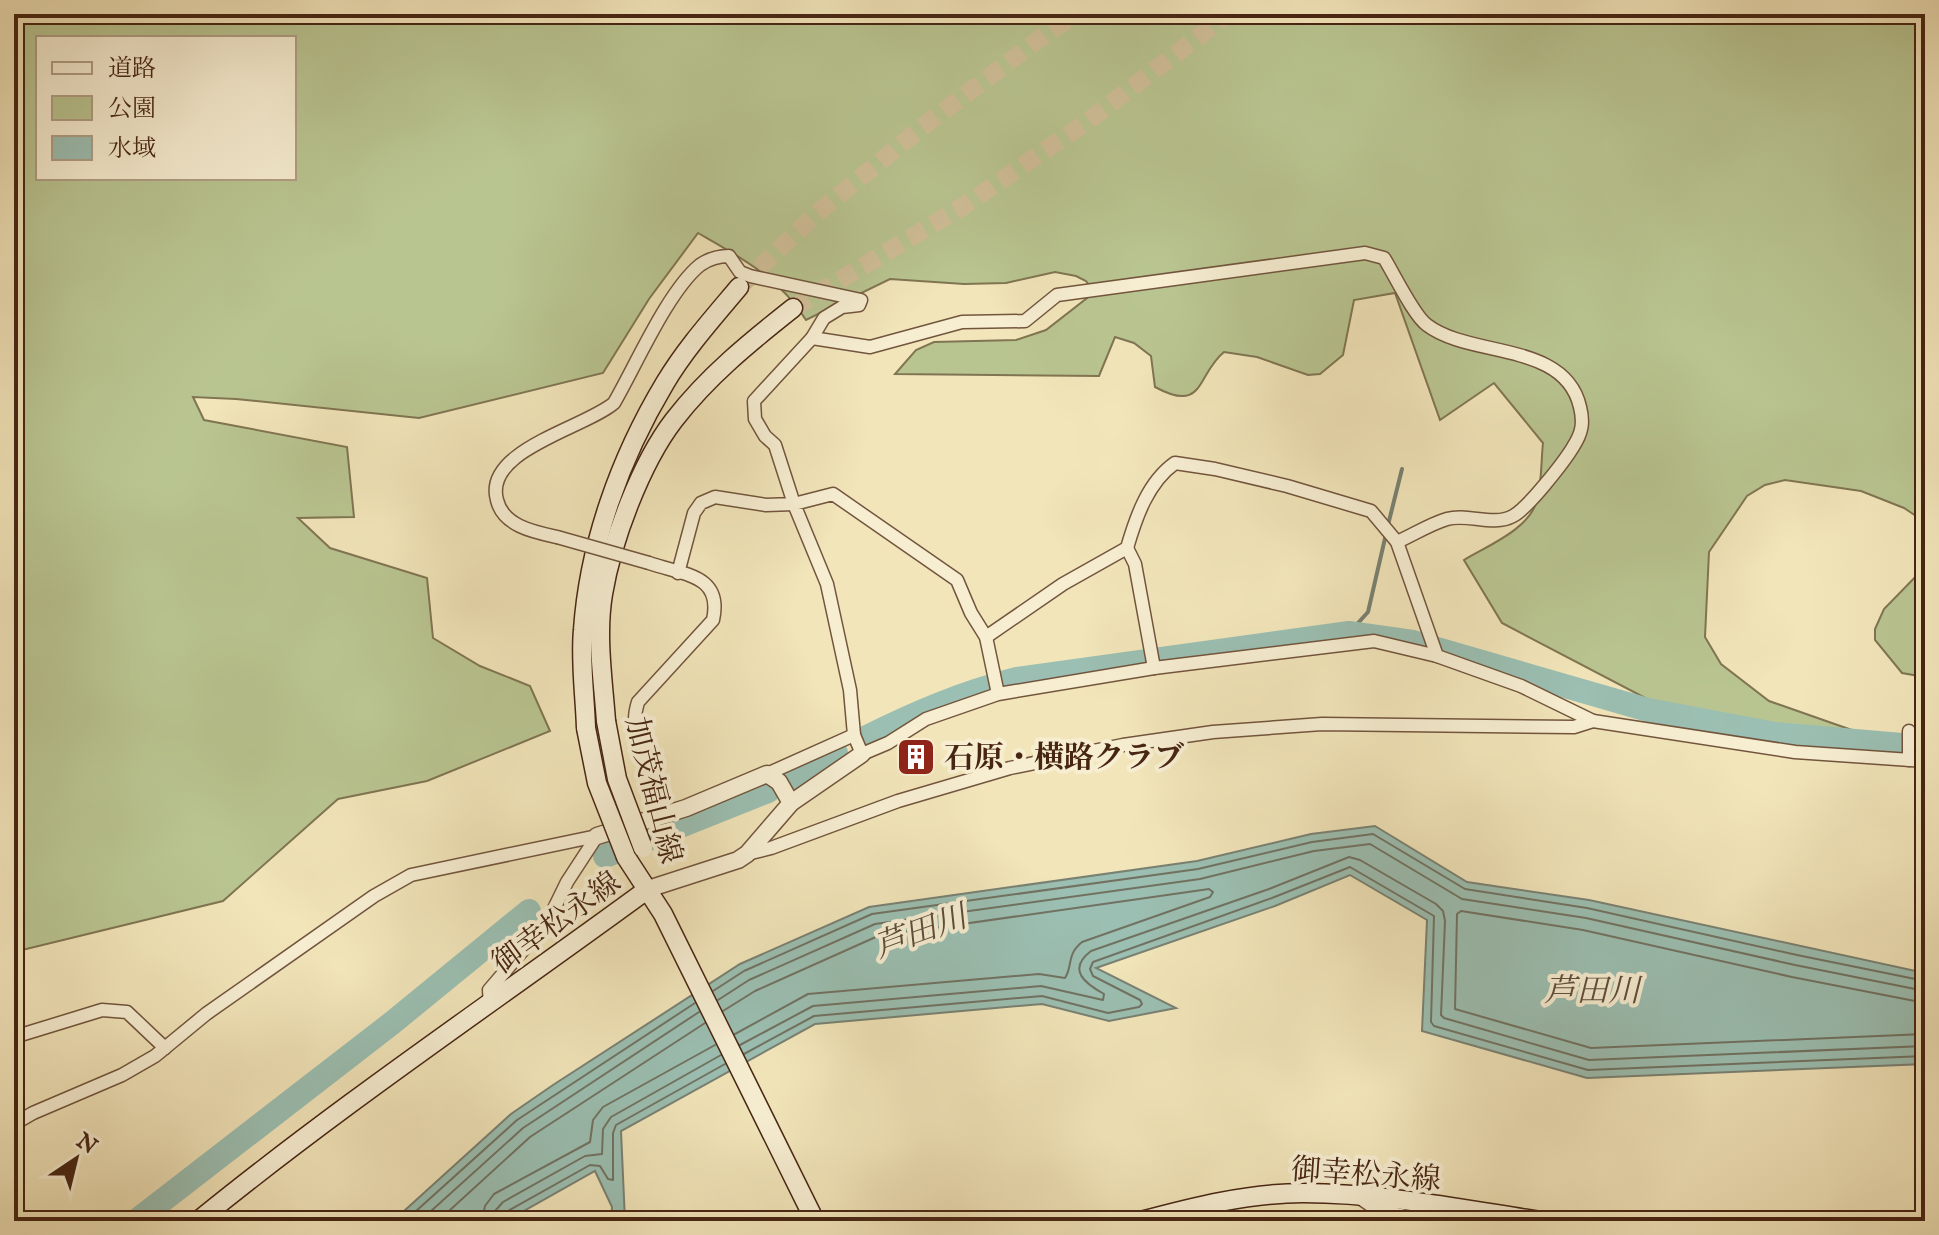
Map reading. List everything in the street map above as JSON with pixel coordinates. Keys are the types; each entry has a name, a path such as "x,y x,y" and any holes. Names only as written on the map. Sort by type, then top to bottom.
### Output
{"main road":[{"name":"加茂福山線","path":"635,852 597,783 586,728 582,634 588,580 603,520 624,465 665,383 697,337 739,287"},
{"name":"加茂福山線","path":"648,889 635,852 606,721 601,649 603,595 620,529 642,475 672,422 732,357 793,308"},
{"name":"御幸松永線","path":"198,1221 293,1145 404,1063 490,1005 648,889 815,1221"},
{"name":"御幸松永線","path":"1141,1221 1239,1199 1301,1193 1357,1196 1540,1221"}],"street":[{"path":"812,338 870,347 962,322 1025,321 1057,295 1365,253 1384,258 1424,324 1452,340 1499,349 1546,365 1566,379 1579,400 1584,423 1577,442 1560,467 1513,516 1490,521 1463,517 1446,519 1391,534"},
{"path":"665,815 646,772 632,719 638,702 713,620 716,606 713,591 706,583 678,573 535,532 513,522 500,511 495,484 501,472 525,450 603,413 614,403 677,291 700,265 717,256 729,256 740,272 750,276 861,300 859,305 842,307 824,318 812,338 754,401 755,419 765,436 775,445 794,504 827,584 850,690 854,735 862,754"},
{"path":"1154,668 1135,564 1127,548 1153,485 1175,463 1215,469 1371,511 1391,534 1437,656"},
{"path":"678,573 694,513 701,503 715,497 766,505 794,504 833,494 957,580 971,613 986,637 996,687"},
{"path":"986,637 1063,584 1127,548"},
{"path":"747,854 791,803 862,754 888,743 926,719 996,687 1374,641 1437,656 1521,686 1593,721 1795,752 1925,761"},
{"path":"648,889 727,865 747,854 898,801 1010,768 1123,745 1213,732 1322,724 1574,727 1593,721"},
{"path":"1909,731 1909,760"},
{"path":"14,1124 122,1075 165,1048 206,1014 374,896 411,875 597,836 665,815 854,735"},
{"path":"767,774 779,782 791,803"},
{"path":"490,1005 489,990 548,921 567,882 597,836"},
{"path":"14,1037 102,1010 127,1012 165,1048"},
{"path":"1357,1196 1376,1209 1426,1221"},
{"path":"1273,1221 1378,1221"}],"green space":[{"path":"14,14 1925,14 1925,522 1904,508 1861,491 1785,480 1765,485 1747,496 1709,552 1705,637 1721,664 1769,701 1866,735 1863,754 1651,701 1502,623 1464,560 1506,536 1533,510 1540,486 1543,443 1494,383 1440,420 1395,293 1354,300 1343,355 1320,374 1308,375 1257,357 1224,352 1191,394 1171,394 1155,387 1151,356 1134,343 1115,337 1099,376 895,374 916,350 934,342 1016,340 1046,330 1087,298 1092,289 1086,281 1076,276 1055,272 1006,283 964,284 890,279 806,320 771,280 698,233 649,299 603,373 419,418 193,397 204,420 347,447 354,517 298,518 330,548 427,578 433,638 480,666 530,686 550,731 427,781 338,799 223,901 14,952"},
{"path":"1925,567 1925,677 1902,673 1875,640 1875,629 1884,609"}],"water":[{"name":"芦田川","path":"1375,826 1467,882 1589,900 1925,973 1925,1064 1587,1078 1422,1031 1427,920 1350,875 1275,906 1096,968 1176,1008 1109,1021 1042,1004 815,1024 621,1131 625,1221 611,1221 612,1207 595,1171 506,1221 393,1221 511,1114 553,1085 740,964 869,907 1197,861 1311,834"}],"waterway":[{"path":"1388,525 1402,469"},
{"path":"1349,633 1368,612 1386,534"},
{"path":"867,737 940,704 1017,679 1349,633 1413,642 1648,710 1775,734 1925,747"},
{"path":"791,779 836,753"},
{"path":"605,856 768,791"},
{"path":"136,1221 392,1023 529,911"}],"tunnel":[{"path":"739,287 816,214 921,128 1077,14"},
{"path":"793,308 962,207 1084,124 1228,14"}],"place":[{"name":"石原・横路クラブ","path":"916,757"}]}
